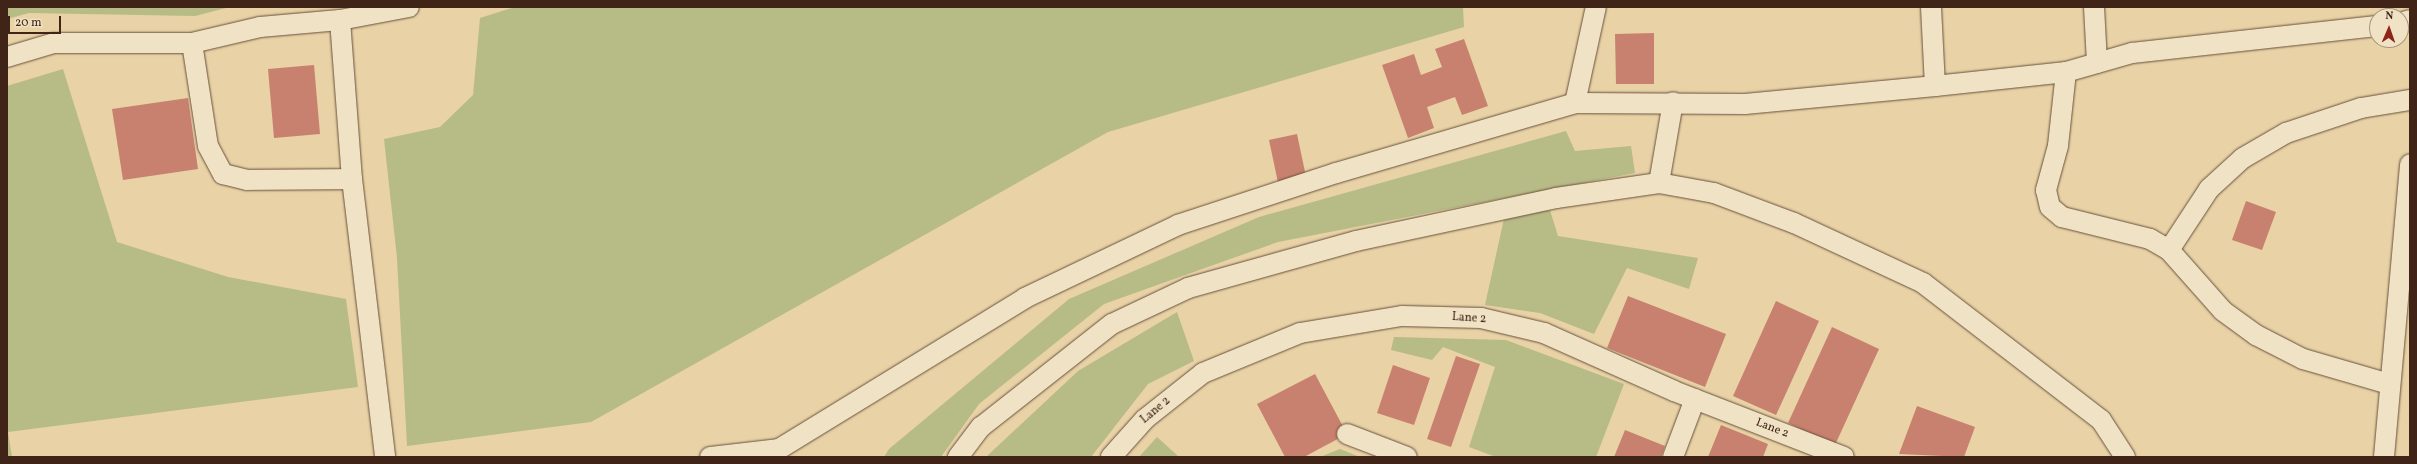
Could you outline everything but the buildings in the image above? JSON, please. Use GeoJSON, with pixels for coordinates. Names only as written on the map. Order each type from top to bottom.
{"type":"FeatureCollection","features":[{"type":"Feature","properties":{"kind":"street"},"geometry":{"type":"LineString","coordinates":[[7,57],[54,43],[192,43],[260,27],[340,20],[409,7]]}},
{"type":"Feature","properties":{"kind":"street"},"geometry":{"type":"LineString","coordinates":[[1575,103],[1596,7]]}},
{"type":"Feature","properties":{"kind":"street"},"geometry":{"type":"LineString","coordinates":[[1930,7],[1935,86]]}},
{"type":"Feature","properties":{"kind":"street"},"geometry":{"type":"LineString","coordinates":[[2094,7],[2098,63]]}},
{"type":"Feature","properties":{"kind":"street"},"geometry":{"type":"LineString","coordinates":[[340,20],[352,179],[385,457]]}},
{"type":"Feature","properties":{"kind":"street"},"geometry":{"type":"LineString","coordinates":[[710,457],[779,453],[1025,298],[1178,225],[1344,170],[1575,103],[1673,102],[1745,104],[1935,86],[2066,72],[2132,53],[2369,27]]}},
{"type":"Feature","properties":{"kind":"street"},"geometry":{"type":"LineString","coordinates":[[192,43],[208,146],[223,174],[247,180],[352,179]]}},
{"type":"Feature","properties":{"kind":"street"},"geometry":{"type":"LineString","coordinates":[[2066,72],[2058,146],[2046,190],[2050,208],[2062,217],[2150,239],[2169,250],[2223,311],[2256,335],[2303,359],[2389,384]]}},
{"type":"Feature","properties":{"kind":"street"},"geometry":{"type":"LineString","coordinates":[[2169,250],[2209,189],[2243,158],[2286,133],[2361,108],[2410,100]]}},
{"type":"Feature","properties":{"kind":"street"},"geometry":{"type":"LineString","coordinates":[[1659,183],[1673,102]]}},
{"type":"Feature","properties":{"kind":"street"},"geometry":{"type":"LineString","coordinates":[[2384,457],[2389,384],[2410,164]]}},
{"type":"Feature","properties":{"kind":"street"},"geometry":{"type":"LineString","coordinates":[[958,457],[982,428],[1112,324],[1188,288],[1356,240],[1556,198],[1659,183],[1714,193],[1787,220],[1923,283],[2101,420],[2125,457]]}},
{"type":"Feature","properties":{"kind":"street","name":"Lane 2"},"geometry":{"type":"LineString","coordinates":[[1111,457],[1145,419],[1203,373],[1300,333],[1402,316],[1481,318],[1544,333],[1695,399],[1844,457]]}},
{"type":"Feature","properties":{"kind":"street"},"geometry":{"type":"LineString","coordinates":[[1673,457],[1695,399]]}},
{"type":"Feature","properties":{"kind":"street"},"geometry":{"type":"LineString","coordinates":[[1347,434],[1407,457]]}},
{"type":"Feature","properties":{"kind":"green space"},"geometry":{"type":"Polygon","coordinates":[[[7,7],[230,7],[195,16],[29,13],[7,19],[7,7]]]}},
{"type":"Feature","properties":{"kind":"green space"},"geometry":{"type":"Polygon","coordinates":[[[515,7],[1463,7],[1464,27],[1108,132],[591,422],[407,446],[397,258],[384,139],[440,127],[473,95],[480,18],[515,7]]]}},
{"type":"Feature","properties":{"kind":"green space"},"geometry":{"type":"Polygon","coordinates":[[[63,69],[117,242],[228,277],[346,299],[358,387],[8,432],[12,457],[7,457],[7,86],[63,69]]]}},
{"type":"Feature","properties":{"kind":"green space"},"geometry":{"type":"Polygon","coordinates":[[[1566,131],[1575,151],[1631,146],[1635,173],[1278,242],[1104,304],[979,404],[941,457],[884,457],[889,449],[1069,299],[1259,217],[1566,131]]]}},
{"type":"Feature","properties":{"kind":"green space"},"geometry":{"type":"Polygon","coordinates":[[[1550,210],[1558,236],[1698,258],[1689,289],[1627,268],[1594,334],[1540,313],[1485,305],[1505,214],[1550,210]]]}},
{"type":"Feature","properties":{"kind":"green space"},"geometry":{"type":"Polygon","coordinates":[[[1177,312],[1194,361],[1148,384],[1091,457],[986,457],[1078,371],[1177,312]]]}},
{"type":"Feature","properties":{"kind":"green space"},"geometry":{"type":"Polygon","coordinates":[[[1394,337],[1506,340],[1624,384],[1596,457],[1496,457],[1469,447],[1495,367],[1443,347],[1432,360],[1391,350],[1394,337]]]}},
{"type":"Feature","properties":{"kind":"green space"},"geometry":{"type":"Polygon","coordinates":[[[1157,437],[1179,457],[1139,457],[1157,437]]]}},
{"type":"Feature","properties":{"kind":"green space"},"geometry":{"type":"Polygon","coordinates":[[[1340,449],[1360,457],[1320,457],[1340,449]]]}}]}
